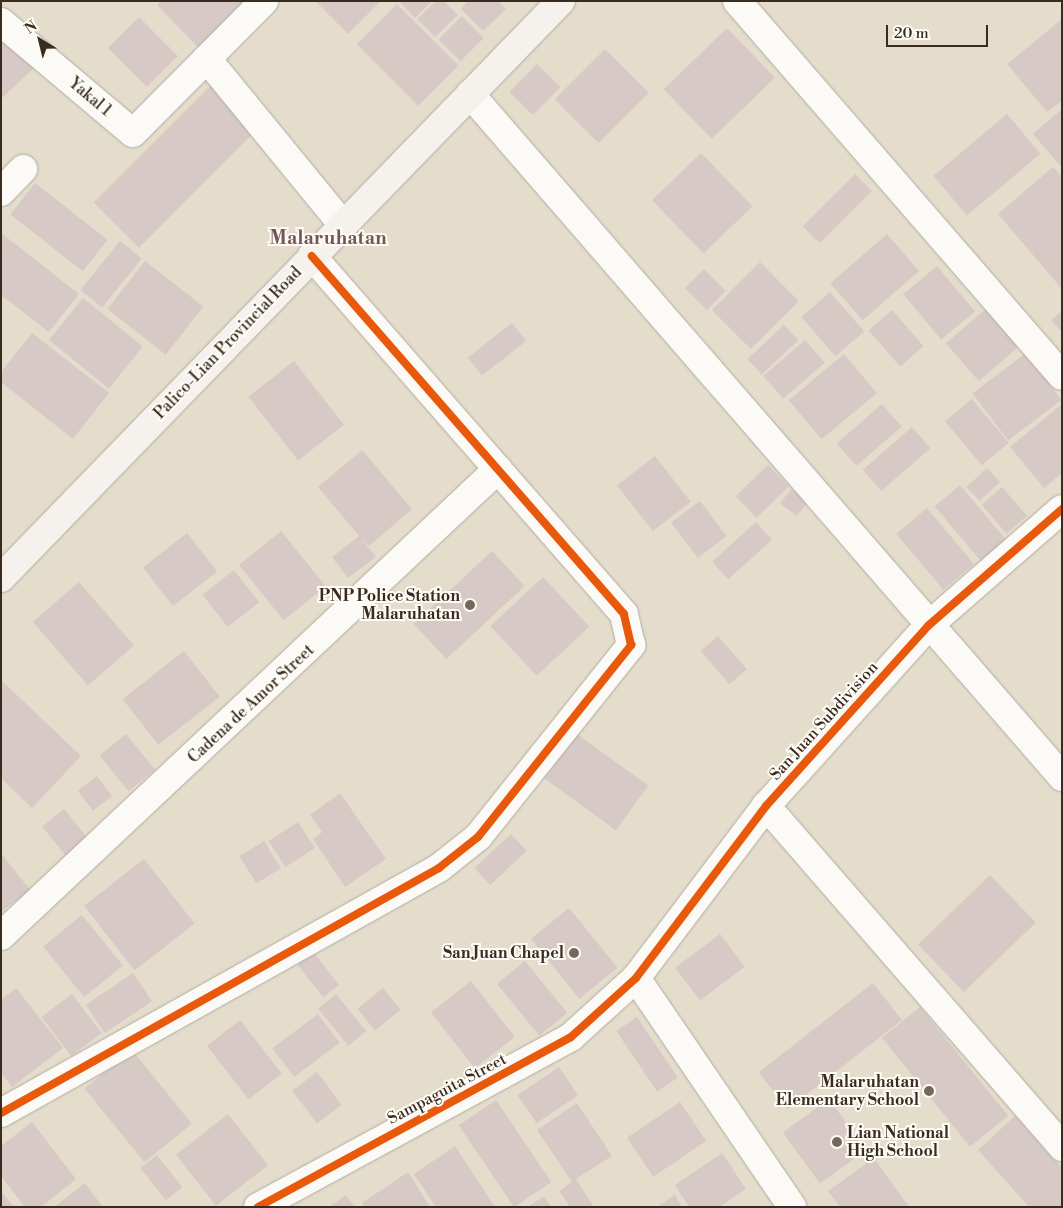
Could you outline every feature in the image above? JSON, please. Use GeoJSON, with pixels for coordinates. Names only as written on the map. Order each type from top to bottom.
{"type":"FeatureCollection","features":[{"type":"Feature","properties":{"kind":"street"},"geometry":{"type":"LineString","coordinates":[[264,1],[207,59],[343,225]]}},
{"type":"Feature","properties":{"kind":"street","name":"Palico-Lian Provincial Road"},"geometry":{"type":"LineString","coordinates":[[1,578],[561,1]]}},
{"type":"Feature","properties":{"kind":"street"},"geometry":{"type":"LineString","coordinates":[[737,1],[1062,376]]}},
{"type":"Feature","properties":{"kind":"street","name":"Yakal 1"},"geometry":{"type":"LineString","coordinates":[[1,22],[133,133],[207,59]]}},
{"type":"Feature","properties":{"kind":"street"},"geometry":{"type":"LineString","coordinates":[[470,94],[1062,778]]}},
{"type":"Feature","properties":{"kind":"street"},"geometry":{"type":"LineString","coordinates":[[1,192],[22,169]]}},
{"type":"Feature","properties":{"kind":"street"},"geometry":{"type":"LineString","coordinates":[[1,1113],[439,868],[478,837],[631,645],[624,614],[312,256]]}},
{"type":"Feature","properties":{"kind":"street","name":"Cadena de Amor Street"},"geometry":{"type":"LineString","coordinates":[[1,936],[498,469]]}},
{"type":"Feature","properties":{"kind":"street","name":"San Juan Subdivision"},"geometry":{"type":"LineString","coordinates":[[636,978],[766,806],[929,625],[1062,509]]}},
{"type":"Feature","properties":{"kind":"street"},"geometry":{"type":"LineString","coordinates":[[766,806],[1062,1147]]}},
{"type":"Feature","properties":{"kind":"street"},"geometry":{"type":"LineString","coordinates":[[636,978],[781,1204]]}},
{"type":"Feature","properties":{"kind":"street","name":"Sampaguita Street"},"geometry":{"type":"LineString","coordinates":[[258,1207],[571,1037],[636,978]]}},
{"type":"Feature","properties":{"kind":"building"},"geometry":{"type":"Polygon","coordinates":[[[161,1],[252,1],[202,51],[157,5],[161,1]]]}},
{"type":"Feature","properties":{"kind":"building"},"geometry":{"type":"Polygon","coordinates":[[[315,1],[381,1],[348,34],[315,1]]]}},
{"type":"Feature","properties":{"kind":"building"},"geometry":{"type":"Polygon","coordinates":[[[399,1],[432,1],[415,18],[399,1]]]}},
{"type":"Feature","properties":{"kind":"building"},"geometry":{"type":"Polygon","coordinates":[[[436,1],[444,1],[458,15],[435,37],[417,19],[436,1]]]}},
{"type":"Feature","properties":{"kind":"building"},"geometry":{"type":"Polygon","coordinates":[[[468,1],[498,1],[506,9],[483,31],[461,9],[468,1]]]}},
{"type":"Feature","properties":{"kind":"building"},"geometry":{"type":"Polygon","coordinates":[[[397,4],[459,66],[418,106],[357,44],[397,4]]]}},
{"type":"Feature","properties":{"kind":"building"},"geometry":{"type":"Polygon","coordinates":[[[462,16],[484,38],[461,61],[439,39],[462,16]]]}},
{"type":"Feature","properties":{"kind":"building"},"geometry":{"type":"Polygon","coordinates":[[[139,17],[178,56],[147,87],[108,48],[139,17]]]}},
{"type":"Feature","properties":{"kind":"building"},"geometry":{"type":"Polygon","coordinates":[[[1062,19],[1062,101],[1047,112],[1007,64],[1062,19]]]}},
{"type":"Feature","properties":{"kind":"building"},"geometry":{"type":"Polygon","coordinates":[[[727,28],[775,78],[712,139],[664,89],[727,28]]]}},
{"type":"Feature","properties":{"kind":"building"},"geometry":{"type":"Polygon","coordinates":[[[1,29],[37,65],[1,99],[1,29]]]}},
{"type":"Feature","properties":{"kind":"building"},"geometry":{"type":"Polygon","coordinates":[[[605,49],[649,93],[599,143],[555,99],[605,49]]]}},
{"type":"Feature","properties":{"kind":"building"},"geometry":{"type":"Polygon","coordinates":[[[537,64],[560,87],[533,115],[509,92],[537,64]]]}},
{"type":"Feature","properties":{"kind":"building"},"geometry":{"type":"Polygon","coordinates":[[[211,85],[256,130],[139,248],[94,202],[211,85]]]}},
{"type":"Feature","properties":{"kind":"building"},"geometry":{"type":"Polygon","coordinates":[[[1062,109],[1062,168],[1033,134],[1062,109]]]}},
{"type":"Feature","properties":{"kind":"building"},"geometry":{"type":"Polygon","coordinates":[[[1007,114],[1040,154],[967,216],[933,176],[1007,114]]]}},
{"type":"Feature","properties":{"kind":"building"},"geometry":{"type":"Polygon","coordinates":[[[701,153],[752,206],[703,253],[652,200],[701,153]]]}},
{"type":"Feature","properties":{"kind":"building"},"geometry":{"type":"Polygon","coordinates":[[[1053,167],[1062,177],[1062,289],[998,214],[1053,167]]]}},
{"type":"Feature","properties":{"kind":"building"},"geometry":{"type":"Polygon","coordinates":[[[855,174],[872,191],[820,243],[803,226],[855,174]]]}},
{"type":"Feature","properties":{"kind":"building"},"geometry":{"type":"Polygon","coordinates":[[[35,183],[107,240],[83,271],[10,215],[35,183]]]}},
{"type":"Feature","properties":{"kind":"building"},"geometry":{"type":"Polygon","coordinates":[[[1,233],[79,294],[49,332],[1,295],[1,233]]]}},
{"type":"Feature","properties":{"kind":"building"},"geometry":{"type":"Polygon","coordinates":[[[887,234],[919,271],[863,320],[830,283],[887,234]]]}},
{"type":"Feature","properties":{"kind":"building"},"geometry":{"type":"Polygon","coordinates":[[[120,241],[142,259],[102,308],[80,290],[120,241]]]}},
{"type":"Feature","properties":{"kind":"building"},"geometry":{"type":"Polygon","coordinates":[[[145,261],[203,307],[166,355],[107,309],[145,261]]]}},
{"type":"Feature","properties":{"kind":"building"},"geometry":{"type":"Polygon","coordinates":[[[760,262],[799,301],[751,349],[712,310],[760,262]]]}},
{"type":"Feature","properties":{"kind":"building"},"geometry":{"type":"Polygon","coordinates":[[[937,266],[975,311],[941,339],[903,294],[937,266]]]}},
{"type":"Feature","properties":{"kind":"building"},"geometry":{"type":"Polygon","coordinates":[[[704,269],[726,291],[707,310],[685,288],[704,269]]]}},
{"type":"Feature","properties":{"kind":"building"},"geometry":{"type":"Polygon","coordinates":[[[830,292],[864,331],[835,356],[801,317],[830,292]]]}},
{"type":"Feature","properties":{"kind":"building"},"geometry":{"type":"Polygon","coordinates":[[[83,298],[143,346],[109,388],[49,340],[83,298]]]}},
{"type":"Feature","properties":{"kind":"building"},"geometry":{"type":"Polygon","coordinates":[[[989,306],[1022,344],[979,381],[946,343],[989,306]]]}},
{"type":"Feature","properties":{"kind":"building"},"geometry":{"type":"Polygon","coordinates":[[[892,310],[923,346],[900,367],[869,330],[892,310]]]}},
{"type":"Feature","properties":{"kind":"building"},"geometry":{"type":"Polygon","coordinates":[[[1062,311],[1062,332],[1051,320],[1062,311]]]}},
{"type":"Feature","properties":{"kind":"building"},"geometry":{"type":"Polygon","coordinates":[[[512,323],[526,341],[482,376],[468,357],[512,323]]]}},
{"type":"Feature","properties":{"kind":"building"},"geometry":{"type":"Polygon","coordinates":[[[784,325],[798,340],[762,374],[747,359],[784,325]]]}},
{"type":"Feature","properties":{"kind":"building"},"geometry":{"type":"Polygon","coordinates":[[[32,333],[109,393],[73,439],[1,382],[1,372],[32,333]]]}},
{"type":"Feature","properties":{"kind":"building"},"geometry":{"type":"Polygon","coordinates":[[[805,340],[825,363],[783,399],[763,376],[805,340]]]}},
{"type":"Feature","properties":{"kind":"building"},"geometry":{"type":"Polygon","coordinates":[[[1026,353],[1062,400],[1008,440],[972,393],[1026,353]]]}},
{"type":"Feature","properties":{"kind":"building"},"geometry":{"type":"Polygon","coordinates":[[[844,354],[877,393],[822,439],[789,400],[844,354]]]}},
{"type":"Feature","properties":{"kind":"building"},"geometry":{"type":"Polygon","coordinates":[[[294,361],[344,425],[298,461],[248,397],[294,361]]]}},
{"type":"Feature","properties":{"kind":"building"},"geometry":{"type":"Polygon","coordinates":[[[972,399],[1009,443],[982,465],[945,421],[972,399]]]}},
{"type":"Feature","properties":{"kind":"building"},"geometry":{"type":"Polygon","coordinates":[[[882,404],[902,427],[856,466],[837,443],[882,404]]]}},
{"type":"Feature","properties":{"kind":"building"},"geometry":{"type":"Polygon","coordinates":[[[1062,404],[1062,473],[1044,488],[1010,447],[1062,404]]]}},
{"type":"Feature","properties":{"kind":"building"},"geometry":{"type":"Polygon","coordinates":[[[912,427],[930,448],[881,491],[863,470],[912,427]]]}},
{"type":"Feature","properties":{"kind":"building"},"geometry":{"type":"Polygon","coordinates":[[[362,450],[412,509],[369,546],[361,538],[376,557],[348,578],[332,557],[359,536],[318,487],[362,450]]]}},
{"type":"Feature","properties":{"kind":"building"},"geometry":{"type":"Polygon","coordinates":[[[655,456],[691,502],[653,531],[617,486],[655,456]]]}},
{"type":"Feature","properties":{"kind":"building"},"geometry":{"type":"Polygon","coordinates":[[[768,465],[789,487],[756,518],[736,496],[768,465]]]}},
{"type":"Feature","properties":{"kind":"building"},"geometry":{"type":"Polygon","coordinates":[[[987,468],[1000,482],[979,501],[967,487],[987,468]]]}},
{"type":"Feature","properties":{"kind":"building"},"geometry":{"type":"Polygon","coordinates":[[[960,485],[1006,540],[981,561],[935,506],[960,485]]]}},
{"type":"Feature","properties":{"kind":"building"},"geometry":{"type":"Polygon","coordinates":[[[1002,487],[1027,516],[1007,533],[982,505],[1002,487]]]}},
{"type":"Feature","properties":{"kind":"building"},"geometry":{"type":"Polygon","coordinates":[[[791,489],[808,502],[797,516],[780,503],[791,489]]]}},
{"type":"Feature","properties":{"kind":"building"},"geometry":{"type":"Polygon","coordinates":[[[700,501],[726,536],[698,558],[671,523],[700,501]]]}},
{"type":"Feature","properties":{"kind":"building"},"geometry":{"type":"Polygon","coordinates":[[[927,508],[974,564],[943,590],[896,534],[927,508]]]}},
{"type":"Feature","properties":{"kind":"building"},"geometry":{"type":"Polygon","coordinates":[[[756,522],[772,540],[728,579],[712,561],[756,522]]]}},
{"type":"Feature","properties":{"kind":"building"},"geometry":{"type":"Polygon","coordinates":[[[281,531],[326,586],[284,620],[239,565],[281,531]]]}},
{"type":"Feature","properties":{"kind":"building"},"geometry":{"type":"Polygon","coordinates":[[[187,533],[217,572],[173,606],[143,567],[187,533]]]}},
{"type":"Feature","properties":{"kind":"building","name":"PNP Police Station Malaruhatan"},"geometry":{"type":"Polygon","coordinates":[[[492,551],[525,586],[446,659],[414,624],[492,551]]]}},
{"type":"Feature","properties":{"kind":"building"},"geometry":{"type":"Polygon","coordinates":[[[234,570],[259,602],[228,627],[202,595],[234,570]]]}},
{"type":"Feature","properties":{"kind":"building"},"geometry":{"type":"Polygon","coordinates":[[[543,577],[589,627],[537,676],[490,626],[543,577]]]}},
{"type":"Feature","properties":{"kind":"building"},"geometry":{"type":"Polygon","coordinates":[[[79,582],[134,645],[88,685],[33,622],[79,582]]]}},
{"type":"Feature","properties":{"kind":"building"},"geometry":{"type":"Polygon","coordinates":[[[718,636],[747,669],[730,684],[701,651],[718,636]]]}},
{"type":"Feature","properties":{"kind":"building"},"geometry":{"type":"Polygon","coordinates":[[[184,651],[220,697],[158,745],[123,699],[184,651]]]}},
{"type":"Feature","properties":{"kind":"building"},"geometry":{"type":"Polygon","coordinates":[[[1,680],[81,756],[32,808],[1,778],[1,680]]]}},
{"type":"Feature","properties":{"kind":"building"},"geometry":{"type":"Polygon","coordinates":[[[126,734],[155,770],[129,791],[100,755],[126,734]]]}},
{"type":"Feature","properties":{"kind":"building"},"geometry":{"type":"Polygon","coordinates":[[[577,734],[648,786],[616,830],[545,778],[577,734]]]}},
{"type":"Feature","properties":{"kind":"building"},"geometry":{"type":"Polygon","coordinates":[[[97,776],[112,796],[93,810],[78,790],[97,776]]]}},
{"type":"Feature","properties":{"kind":"building"},"geometry":{"type":"Polygon","coordinates":[[[340,793],[386,859],[345,887],[313,839],[322,832],[310,815],[340,793]]]}},
{"type":"Feature","properties":{"kind":"building"},"geometry":{"type":"Polygon","coordinates":[[[64,809],[88,839],[66,856],[42,827],[64,809]]]}},
{"type":"Feature","properties":{"kind":"building"},"geometry":{"type":"Polygon","coordinates":[[[298,822],[315,848],[286,867],[269,841],[298,822]]]}},
{"type":"Feature","properties":{"kind":"building"},"geometry":{"type":"Polygon","coordinates":[[[511,834],[527,851],[490,885],[474,868],[511,834]]]}},
{"type":"Feature","properties":{"kind":"building"},"geometry":{"type":"Polygon","coordinates":[[[264,841],[281,868],[256,884],[239,856],[264,841]]]}},
{"type":"Feature","properties":{"kind":"building"},"geometry":{"type":"Polygon","coordinates":[[[1,853],[30,890],[1,912],[1,853]]]}},
{"type":"Feature","properties":{"kind":"building"},"geometry":{"type":"Polygon","coordinates":[[[144,859],[194,924],[135,970],[84,906],[144,859]]]}},
{"type":"Feature","properties":{"kind":"building"},"geometry":{"type":"Polygon","coordinates":[[[990,875],[1036,922],[964,992],[918,944],[990,875]]]}},
{"type":"Feature","properties":{"kind":"building","name":"San Juan Chapel"},"geometry":{"type":"Polygon","coordinates":[[[569,908],[617,968],[579,999],[531,939],[569,908]]]}},
{"type":"Feature","properties":{"kind":"building"},"geometry":{"type":"Polygon","coordinates":[[[82,915],[123,966],[84,997],[43,946],[82,915]]]}},
{"type":"Feature","properties":{"kind":"building"},"geometry":{"type":"Polygon","coordinates":[[[720,934],[745,967],[700,1000],[675,968],[720,934]]]}},
{"type":"Feature","properties":{"kind":"building"},"geometry":{"type":"Polygon","coordinates":[[[310,948],[339,985],[323,997],[294,960],[310,948]]]}},
{"type":"Feature","properties":{"kind":"building"},"geometry":{"type":"Polygon","coordinates":[[[525,961],[567,1013],[539,1036],[497,984],[525,961]]]}},
{"type":"Feature","properties":{"kind":"building"},"geometry":{"type":"Polygon","coordinates":[[[133,973],[152,1001],[105,1033],[86,1005],[133,973]]]}},
{"type":"Feature","properties":{"kind":"building"},"geometry":{"type":"Polygon","coordinates":[[[471,981],[515,1037],[475,1068],[431,1012],[471,981]]]}},
{"type":"Feature","properties":{"kind":"building"},"geometry":{"type":"Polygon","coordinates":[[[873,983],[902,1020],[788,1109],[759,1072],[873,983]]]}},
{"type":"Feature","properties":{"kind":"building"},"geometry":{"type":"Polygon","coordinates":[[[16,988],[63,1048],[12,1087],[1,1073],[1,1000],[16,988]]]}},
{"type":"Feature","properties":{"kind":"building"},"geometry":{"type":"Polygon","coordinates":[[[383,988],[401,1010],[375,1031],[357,1009],[383,988]]]}},
{"type":"Feature","properties":{"kind":"building"},"geometry":{"type":"Polygon","coordinates":[[[72,994],[101,1033],[71,1056],[42,1017],[72,994]]]}},
{"type":"Feature","properties":{"kind":"building"},"geometry":{"type":"Polygon","coordinates":[[[336,994],[366,1031],[348,1046],[318,1008],[336,994]]]}},
{"type":"Feature","properties":{"kind":"building"},"geometry":{"type":"Polygon","coordinates":[[[920,1007],[1008,1116],[970,1147],[882,1038],[920,1007]]]}},
{"type":"Feature","properties":{"kind":"building"},"geometry":{"type":"Polygon","coordinates":[[[318,1014],[340,1043],[294,1077],[272,1048],[318,1014]]]}},
{"type":"Feature","properties":{"kind":"building"},"geometry":{"type":"Polygon","coordinates":[[[637,1017],[678,1078],[657,1091],[616,1031],[637,1017]]]}},
{"type":"Feature","properties":{"kind":"building"},"geometry":{"type":"Polygon","coordinates":[[[240,1020],[282,1074],[249,1099],[207,1046],[240,1020]]]}},
{"type":"Feature","properties":{"kind":"building"},"geometry":{"type":"Polygon","coordinates":[[[132,1050],[192,1124],[144,1162],[85,1088],[132,1050]]]}},
{"type":"Feature","properties":{"kind":"building"},"geometry":{"type":"Polygon","coordinates":[[[559,1067],[578,1095],[537,1123],[518,1095],[559,1067]]]}},
{"type":"Feature","properties":{"kind":"building"},"geometry":{"type":"Polygon","coordinates":[[[317,1072],[342,1105],[317,1123],[292,1091],[317,1072]]]}},
{"type":"Feature","properties":{"kind":"building"},"geometry":{"type":"Polygon","coordinates":[[[829,1099],[866,1150],[820,1183],[783,1133],[829,1099]]]}},
{"type":"Feature","properties":{"kind":"building"},"geometry":{"type":"Polygon","coordinates":[[[496,1100],[551,1182],[514,1207],[459,1125],[496,1100]]]}},
{"type":"Feature","properties":{"kind":"building"},"geometry":{"type":"Polygon","coordinates":[[[680,1102],[706,1141],[653,1177],[627,1138],[680,1102]]]}},
{"type":"Feature","properties":{"kind":"building"},"geometry":{"type":"Polygon","coordinates":[[[577,1103],[612,1156],[576,1179],[594,1207],[570,1207],[559,1191],[572,1182],[537,1130],[577,1103]]]}},
{"type":"Feature","properties":{"kind":"building"},"geometry":{"type":"Polygon","coordinates":[[[228,1114],[268,1165],[216,1206],[176,1155],[228,1114]]]}},
{"type":"Feature","properties":{"kind":"building"},"geometry":{"type":"Polygon","coordinates":[[[1015,1116],[1062,1168],[1062,1207],[1029,1207],[978,1150],[1015,1116]]]}},
{"type":"Feature","properties":{"kind":"building"},"geometry":{"type":"Polygon","coordinates":[[[32,1122],[76,1179],[41,1207],[25,1207],[1,1176],[1,1146],[32,1122]]]}},
{"type":"Feature","properties":{"kind":"building"},"geometry":{"type":"Polygon","coordinates":[[[455,1146],[495,1207],[436,1207],[414,1174],[455,1146]]]}},
{"type":"Feature","properties":{"kind":"building"},"geometry":{"type":"Polygon","coordinates":[[[722,1153],[746,1189],[719,1207],[689,1207],[675,1185],[722,1153]]]}},
{"type":"Feature","properties":{"kind":"building"},"geometry":{"type":"Polygon","coordinates":[[[157,1155],[182,1187],[166,1200],[140,1168],[157,1155]]]}},
{"type":"Feature","properties":{"kind":"building"},"geometry":{"type":"Polygon","coordinates":[[[874,1158],[909,1207],[840,1207],[828,1191],[874,1158]]]}},
{"type":"Feature","properties":{"kind":"building"},"geometry":{"type":"Polygon","coordinates":[[[408,1172],[430,1207],[364,1207],[362,1203],[408,1172]]]}},
{"type":"Feature","properties":{"kind":"building"},"geometry":{"type":"Polygon","coordinates":[[[85,1183],[103,1207],[54,1207],[85,1183]]]}},
{"type":"Feature","properties":{"kind":"building"},"geometry":{"type":"Polygon","coordinates":[[[1,1191],[14,1207],[1,1207],[1,1191]]]}},
{"type":"Feature","properties":{"kind":"building"},"geometry":{"type":"Polygon","coordinates":[[[346,1195],[355,1207],[329,1207],[346,1195]]]}},
{"type":"Feature","properties":{"kind":"building"},"geometry":{"type":"Polygon","coordinates":[[[675,1195],[682,1207],[657,1207],[675,1195]]]}},
{"type":"Feature","properties":{"kind":"building"},"geometry":{"type":"Polygon","coordinates":[[[544,1196],[551,1207],[528,1207],[544,1196]]]}},
{"type":"Feature","properties":{"kind":"cycle path"},"geometry":{"type":"LineString","coordinates":[[1,1113],[439,868],[478,837],[631,645],[624,614],[312,256]]}},
{"type":"Feature","properties":{"kind":"cycle path"},"geometry":{"type":"LineString","coordinates":[[258,1207],[571,1037],[636,978],[766,806],[929,625],[1062,509]]}},
{"type":"Feature","properties":{"kind":"place","name":"PNP Police Station Malaruhatan"},"geometry":{"type":"Point","coordinates":[470,605]}},
{"type":"Feature","properties":{"kind":"place","name":"San Juan Chapel"},"geometry":{"type":"Point","coordinates":[574,953]}},
{"type":"Feature","properties":{"kind":"place","name":"Malaruhatan Elementary School"},"geometry":{"type":"Point","coordinates":[929,1091]}},
{"type":"Feature","properties":{"kind":"place","name":"Lian National High School"},"geometry":{"type":"Point","coordinates":[837,1142]}},
{"type":"Feature","properties":{"kind":"district","name":"Malaruhatan"},"geometry":{"type":"Point","coordinates":[328,239]}}]}
